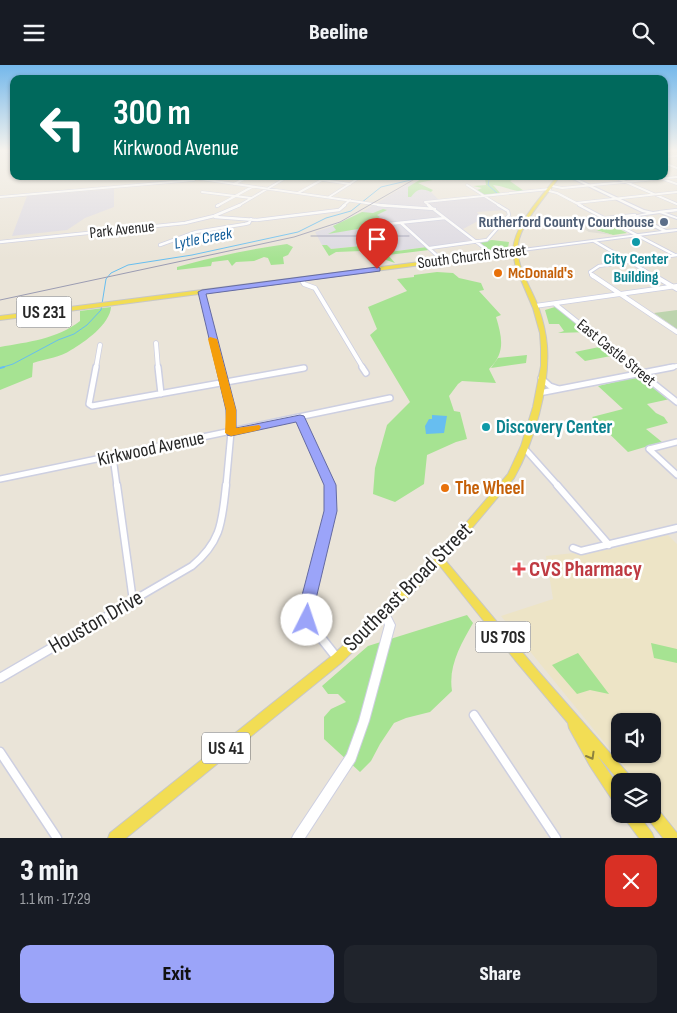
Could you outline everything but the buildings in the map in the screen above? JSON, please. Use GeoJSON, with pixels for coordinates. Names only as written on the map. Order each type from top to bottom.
{"type":"FeatureCollection","features":[{"type":"Feature","properties":{"kind":"main road"},"geometry":{"type":"LineString","coordinates":[[515,251],[518,234],[550,189]]}},
{"type":"Feature","properties":{"kind":"main road","name":"South Church Street"},"geometry":{"type":"LineString","coordinates":[[0,318],[515,251]]}},
{"type":"Feature","properties":{"kind":"main road","name":"Southeast Broad Street"},"geometry":{"type":"LineString","coordinates":[[115,838],[337,659],[440,560],[511,476],[520,462],[525,449],[539,393],[543,362],[543,333],[535,306],[518,265],[515,251]]}},
{"type":"Feature","properties":{"kind":"main road","name":"US 70S"},"geometry":{"type":"LineString","coordinates":[[440,560],[568,714],[621,773]]}},
{"type":"Feature","properties":{"kind":"main road","name":"US 70S"},"geometry":{"type":"LineString","coordinates":[[568,714],[594,763],[611,787]]}},
{"type":"Feature","properties":{"kind":"main road"},"geometry":{"type":"LineString","coordinates":[[636,823],[647,838]]}},
{"type":"Feature","properties":{"kind":"main road"},"geometry":{"type":"LineString","coordinates":[[660,823],[672,838]]}},
{"type":"Feature","properties":{"kind":"street"},"geometry":{"type":"LineString","coordinates":[[0,197],[111,187]]}},
{"type":"Feature","properties":{"kind":"street"},"geometry":{"type":"LineString","coordinates":[[217,206],[253,187]]}},
{"type":"Feature","properties":{"kind":"street"},"geometry":{"type":"LineString","coordinates":[[254,187],[394,207],[435,209]]}},
{"type":"Feature","properties":{"kind":"street","name":"Park Avenue"},"geometry":{"type":"LineString","coordinates":[[0,242],[178,224],[214,217],[270,187]]}},
{"type":"Feature","properties":{"kind":"street"},"geometry":{"type":"LineString","coordinates":[[298,193],[309,187]]}},
{"type":"Feature","properties":{"kind":"street"},"geometry":{"type":"LineString","coordinates":[[328,197],[345,187]]}},
{"type":"Feature","properties":{"kind":"street"},"geometry":{"type":"LineString","coordinates":[[430,248],[476,242],[491,237],[509,215],[508,211],[470,187]]}},
{"type":"Feature","properties":{"kind":"street"},"geometry":{"type":"LineString","coordinates":[[492,254],[425,202],[568,187]]}},
{"type":"Feature","properties":{"kind":"street"},"geometry":{"type":"LineString","coordinates":[[592,187],[646,213]]}},
{"type":"Feature","properties":{"kind":"street"},"geometry":{"type":"LineString","coordinates":[[636,187],[677,204]]}},
{"type":"Feature","properties":{"kind":"street"},"geometry":{"type":"LineString","coordinates":[[550,189],[677,255]]}},
{"type":"Feature","properties":{"kind":"street"},"geometry":{"type":"LineString","coordinates":[[202,192],[251,198]]}},
{"type":"Feature","properties":{"kind":"street"},"geometry":{"type":"LineString","coordinates":[[576,203],[677,192]]}},
{"type":"Feature","properties":{"kind":"street"},"geometry":{"type":"LineString","coordinates":[[214,217],[251,219],[333,211],[350,201]]}},
{"type":"Feature","properties":{"kind":"street"},"geometry":{"type":"LineString","coordinates":[[605,219],[677,210]]}},
{"type":"Feature","properties":{"kind":"street"},"geometry":{"type":"LineString","coordinates":[[660,212],[677,218]]}},
{"type":"Feature","properties":{"kind":"street"},"geometry":{"type":"LineString","coordinates":[[635,215],[634,217],[660,230],[671,231]]}},
{"type":"Feature","properties":{"kind":"street"},"geometry":{"type":"LineString","coordinates":[[379,225],[445,218]]}},
{"type":"Feature","properties":{"kind":"street"},"geometry":{"type":"LineString","coordinates":[[160,245],[170,240],[216,228],[242,226],[249,223],[251,219]]}},
{"type":"Feature","properties":{"kind":"street"},"geometry":{"type":"LineString","coordinates":[[401,223],[444,261]]}},
{"type":"Feature","properties":{"kind":"street","name":"South Church Street"},"geometry":{"type":"LineString","coordinates":[[515,251],[677,230]]}},
{"type":"Feature","properties":{"kind":"street"},"geometry":{"type":"LineString","coordinates":[[594,241],[677,289]]}},
{"type":"Feature","properties":{"kind":"street"},"geometry":{"type":"LineString","coordinates":[[677,255],[599,266],[590,272],[594,278],[677,333]]}},
{"type":"Feature","properties":{"kind":"street"},"geometry":{"type":"LineString","coordinates":[[301,279],[304,284],[315,288],[366,373]]}},
{"type":"Feature","properties":{"kind":"street"},"geometry":{"type":"LineString","coordinates":[[535,306],[677,286]]}},
{"type":"Feature","properties":{"kind":"street","name":"Houston Drive"},"geometry":{"type":"LineString","coordinates":[[0,679],[192,566],[204,556],[217,538],[222,524],[231,433],[231,410],[202,292]]}},
{"type":"Feature","properties":{"kind":"street","name":"East Castle Street"},"geometry":{"type":"LineString","coordinates":[[554,304],[677,402]]}},
{"type":"Feature","properties":{"kind":"street"},"geometry":{"type":"LineString","coordinates":[[156,343],[161,393]]}},
{"type":"Feature","properties":{"kind":"street"},"geometry":{"type":"LineString","coordinates":[[100,345],[89,405],[92,407],[223,381],[304,368]]}},
{"type":"Feature","properties":{"kind":"street"},"geometry":{"type":"LineString","coordinates":[[539,393],[677,366]]}},
{"type":"Feature","properties":{"kind":"street"},"geometry":{"type":"LineString","coordinates":[[541,377],[553,387],[565,389]]}},
{"type":"Feature","properties":{"kind":"street","name":"Kirkwood Avenue"},"geometry":{"type":"LineString","coordinates":[[0,479],[231,433],[390,398]]}},
{"type":"Feature","properties":{"kind":"street"},"geometry":{"type":"LineString","coordinates":[[300,418],[326,475],[331,495],[331,511],[307,603],[307,620],[337,659]]}},
{"type":"Feature","properties":{"kind":"street"},"geometry":{"type":"LineString","coordinates":[[677,442],[648,449],[677,475]]}},
{"type":"Feature","properties":{"kind":"street"},"geometry":{"type":"LineString","coordinates":[[525,449],[609,545]]}},
{"type":"Feature","properties":{"kind":"street"},"geometry":{"type":"LineString","coordinates":[[113,457],[133,601]]}},
{"type":"Feature","properties":{"kind":"street"},"geometry":{"type":"LineString","coordinates":[[573,549],[581,551],[677,528]]}},
{"type":"Feature","properties":{"kind":"street"},"geometry":{"type":"LineString","coordinates":[[298,838],[351,757],[364,721],[390,625],[385,614]]}},
{"type":"Feature","properties":{"kind":"street"},"geometry":{"type":"LineString","coordinates":[[474,715],[556,838]]}},
{"type":"Feature","properties":{"kind":"street"},"geometry":{"type":"LineString","coordinates":[[0,752],[57,838]]}},
{"type":"Feature","properties":{"kind":"shaded area"},"geometry":{"type":"Polygon","coordinates":[[[403,187],[426,187],[440,201],[484,197],[505,210],[477,212],[479,215],[478,221],[463,229],[477,240],[389,252],[380,244],[331,249],[327,245],[322,245],[315,232],[333,226],[362,212],[403,187]]]}},
{"type":"Feature","properties":{"kind":"shaded area"},"geometry":{"type":"Polygon","coordinates":[[[114,189],[114,207],[85,218],[67,230],[12,236],[27,196],[114,189]]]}},
{"type":"Feature","properties":{"kind":"shaded area"},"geometry":{"type":"Polygon","coordinates":[[[592,216],[603,220],[592,225],[592,229],[613,235],[589,232],[574,223],[579,223],[576,221],[579,221],[581,218],[592,218],[592,216]]]}},
{"type":"Feature","properties":{"kind":"shaded area"},"geometry":{"type":"Polygon","coordinates":[[[667,534],[677,544],[677,831],[661,811],[661,773],[629,773],[621,763],[661,763],[661,713],[611,713],[611,750],[501,616],[553,599],[546,556],[612,549],[667,534]]]}},
{"type":"Feature","properties":{"kind":"green space"},"geometry":{"type":"Polygon","coordinates":[[[408,187],[427,187],[433,190],[431,192],[419,190],[411,197],[408,197],[408,187]]]}},
{"type":"Feature","properties":{"kind":"green space"},"geometry":{"type":"Polygon","coordinates":[[[478,187],[495,187],[500,193],[485,195],[477,190],[482,188],[478,187]]]}},
{"type":"Feature","properties":{"kind":"green space"},"geometry":{"type":"Polygon","coordinates":[[[505,187],[519,187],[524,191],[516,191],[505,187]]]}},
{"type":"Feature","properties":{"kind":"green space"},"geometry":{"type":"Polygon","coordinates":[[[383,209],[387,210],[377,215],[380,217],[370,223],[378,226],[370,232],[364,228],[328,234],[336,230],[333,226],[362,212],[373,213],[383,209]]]}},
{"type":"Feature","properties":{"kind":"green space"},"geometry":{"type":"Polygon","coordinates":[[[602,220],[627,233],[613,235],[595,230],[600,230],[595,226],[602,220]]]}},
{"type":"Feature","properties":{"kind":"green space"},"geometry":{"type":"Polygon","coordinates":[[[492,240],[509,242],[508,248],[491,251],[479,242],[492,240]]]}},
{"type":"Feature","properties":{"kind":"green space"},"geometry":{"type":"Polygon","coordinates":[[[287,244],[293,247],[288,255],[283,257],[284,264],[271,265],[268,258],[264,257],[254,261],[236,262],[232,266],[228,260],[212,262],[211,266],[177,270],[177,267],[204,260],[287,244]]]}},
{"type":"Feature","properties":{"kind":"green space"},"geometry":{"type":"Polygon","coordinates":[[[380,244],[389,252],[427,247],[429,250],[388,255],[395,263],[386,260],[382,254],[383,251],[377,245],[363,248],[361,251],[336,252],[329,256],[322,245],[327,245],[331,249],[380,244]]]}},
{"type":"Feature","properties":{"kind":"green space"},"geometry":{"type":"Polygon","coordinates":[[[437,272],[453,273],[459,278],[481,283],[484,290],[479,291],[501,315],[496,317],[501,338],[500,351],[489,369],[496,383],[462,381],[458,384],[449,396],[454,411],[460,412],[467,439],[427,455],[424,484],[395,502],[373,494],[375,468],[387,425],[410,402],[370,335],[377,329],[368,307],[407,291],[397,279],[437,272]]]}},
{"type":"Feature","properties":{"kind":"green space"},"geometry":{"type":"Polygon","coordinates":[[[111,307],[110,313],[102,326],[83,342],[63,354],[33,363],[32,377],[0,390],[0,347],[52,336],[80,321],[80,311],[111,307]]]}},
{"type":"Feature","properties":{"kind":"green space"},"geometry":{"type":"Polygon","coordinates":[[[556,307],[588,332],[558,333],[564,331],[559,324],[549,324],[545,310],[556,307]]]}},
{"type":"Feature","properties":{"kind":"green space"},"geometry":{"type":"Polygon","coordinates":[[[677,310],[677,329],[654,313],[677,310]]]}},
{"type":"Feature","properties":{"kind":"green space"},"geometry":{"type":"Polygon","coordinates":[[[604,346],[616,355],[585,361],[575,352],[604,346]]]}},
{"type":"Feature","properties":{"kind":"green space"},"geometry":{"type":"Polygon","coordinates":[[[527,355],[526,363],[491,368],[498,358],[527,355]]]}},
{"type":"Feature","properties":{"kind":"green space"},"geometry":{"type":"Polygon","coordinates":[[[641,376],[670,399],[647,404],[656,413],[664,417],[668,423],[646,429],[662,442],[628,452],[592,417],[623,409],[598,386],[641,376]]]}},
{"type":"Feature","properties":{"kind":"green space"},"geometry":{"type":"Polygon","coordinates":[[[467,615],[473,623],[456,655],[451,682],[452,691],[430,712],[394,723],[371,761],[360,772],[324,739],[324,717],[331,709],[346,702],[338,694],[328,694],[322,686],[368,646],[467,615]]]}},
{"type":"Feature","properties":{"kind":"green space"},"geometry":{"type":"Polygon","coordinates":[[[651,643],[677,649],[677,663],[654,658],[651,643]]]}},
{"type":"Feature","properties":{"kind":"green space"},"geometry":{"type":"Polygon","coordinates":[[[578,653],[609,694],[590,690],[577,694],[552,665],[578,653]]]}},
{"type":"Feature","properties":{"kind":"water"},"geometry":{"type":"Polygon","coordinates":[[[432,415],[447,416],[444,433],[426,434],[425,426],[429,419],[432,419],[432,415]]]}},
{"type":"Feature","properties":{"kind":"waterway","name":"Lytle Creek"},"geometry":{"type":"LineString","coordinates":[[4,367],[0,368],[13,364],[58,340],[74,334],[87,325],[101,310],[106,279],[111,273],[128,265],[192,255],[298,232],[326,218],[351,211],[381,187]]}},
{"type":"Feature","properties":{"kind":"waterway"},"geometry":{"type":"LineString","coordinates":[[490,187],[497,193]]}},
{"type":"Feature","properties":{"kind":"railway"},"geometry":{"type":"LineString","coordinates":[[0,300],[294,237],[340,222],[401,187]]}},
{"type":"Feature","properties":{"kind":"railway"},"geometry":{"type":"LineString","coordinates":[[311,236],[409,236]]}},
{"type":"Feature","properties":{"kind":"slow traffic"},"geometry":{"type":"LineString","coordinates":[[213,339],[231,410],[231,433],[255,427]]}},
{"type":"Feature","properties":{"kind":"place","name":"Rutherford County Courthouse"},"geometry":{"type":"Point","coordinates":[664,222]}},
{"type":"Feature","properties":{"kind":"place","name":"City Center Building"},"geometry":{"type":"Point","coordinates":[636,242]}},
{"type":"Feature","properties":{"kind":"place","name":"McDonald's"},"geometry":{"type":"Point","coordinates":[498,273]}},
{"type":"Feature","properties":{"kind":"place","name":"Discovery Center"},"geometry":{"type":"Point","coordinates":[486,427]}},
{"type":"Feature","properties":{"kind":"place","name":"The Wheel"},"geometry":{"type":"Point","coordinates":[445,488]}},
{"type":"Feature","properties":{"kind":"place","name":"CVS Pharmacy"},"geometry":{"type":"Point","coordinates":[519,569]}},
{"type":"Feature","properties":{"kind":"route"},"geometry":{"type":"LineString","coordinates":[[307,620],[307,603],[331,511],[330,485],[300,418],[231,433],[231,410],[202,292],[377,269]]}}]}
